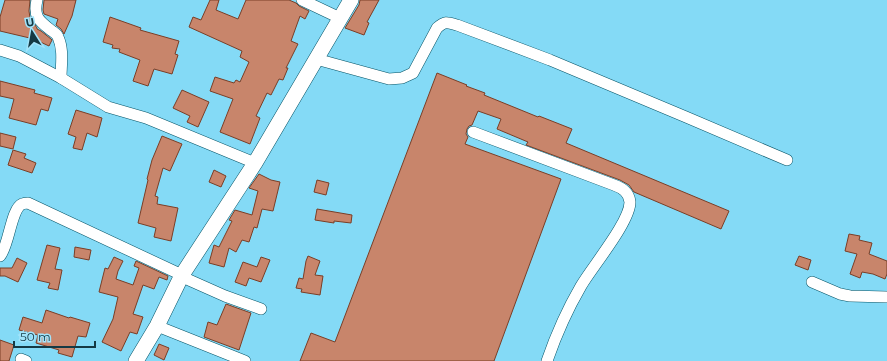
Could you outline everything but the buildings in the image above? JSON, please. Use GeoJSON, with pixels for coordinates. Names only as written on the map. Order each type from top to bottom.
{"type":"FeatureCollection","features":[{"type":"Feature","properties":{"kind":"street"},"geometry":{"type":"LineString","coordinates":[[37,0],[36,14],[39,22],[57,35],[60,41],[62,49],[61,78]]}},
{"type":"Feature","properties":{"kind":"street"},"geometry":{"type":"LineString","coordinates":[[302,0],[340,18]]}},
{"type":"Feature","properties":{"kind":"street"},"geometry":{"type":"LineString","coordinates":[[136,361],[157,326],[182,275],[255,163],[351,0]]}},
{"type":"Feature","properties":{"kind":"street"},"geometry":{"type":"LineString","coordinates":[[316,59],[389,79],[402,78],[413,73],[437,28],[448,22],[457,24],[550,60],[787,160]]}},
{"type":"Feature","properties":{"kind":"street"},"geometry":{"type":"LineString","coordinates":[[0,50],[19,56],[61,78],[108,107],[146,118],[255,163]]}},
{"type":"Feature","properties":{"kind":"street"},"geometry":{"type":"LineString","coordinates":[[473,132],[624,189],[629,197],[630,202],[625,218],[615,236],[581,286],[556,336],[547,361]]}},
{"type":"Feature","properties":{"kind":"street"},"geometry":{"type":"LineString","coordinates":[[0,256],[5,246],[18,207],[23,203],[28,203],[182,275],[189,280],[225,296],[261,309]]}},
{"type":"Feature","properties":{"kind":"street"},"geometry":{"type":"LineString","coordinates":[[812,282],[840,294],[850,296],[887,297]]}},
{"type":"Feature","properties":{"kind":"street"},"geometry":{"type":"LineString","coordinates":[[157,326],[245,361]]}}]}
